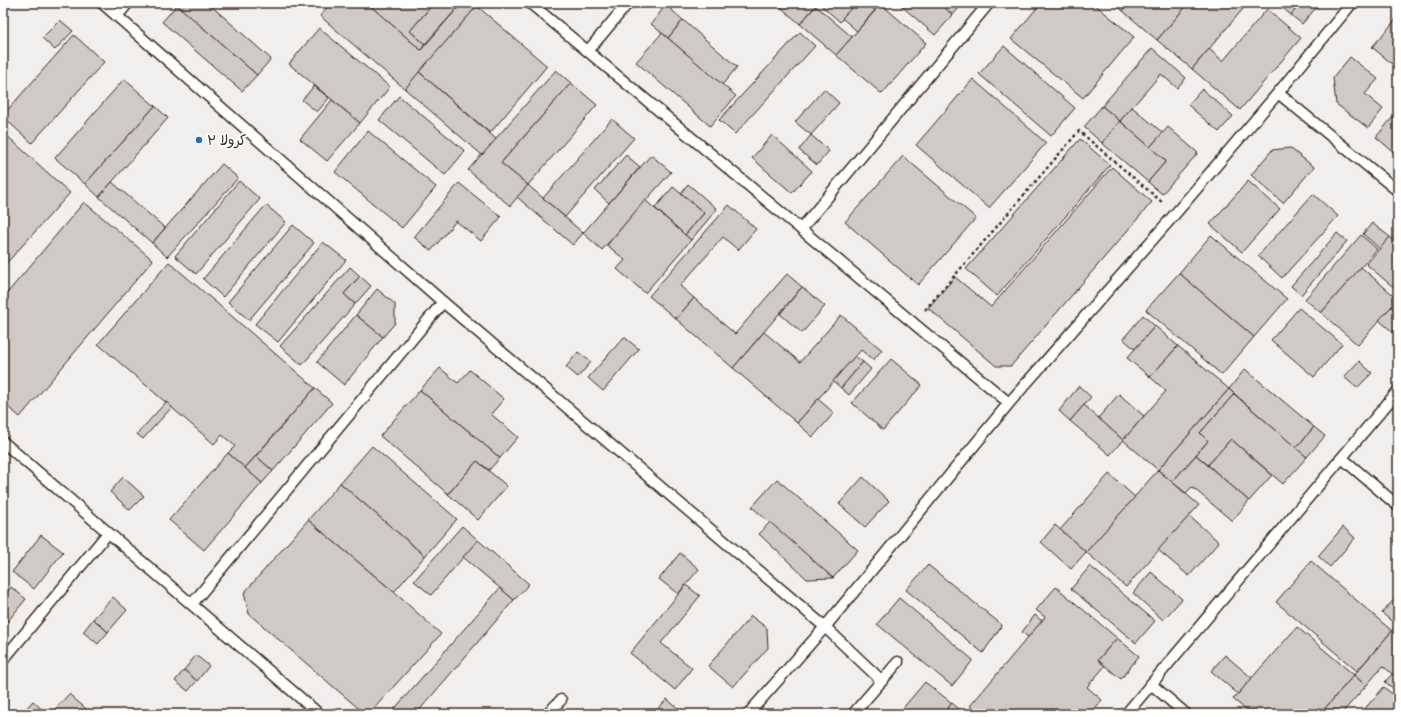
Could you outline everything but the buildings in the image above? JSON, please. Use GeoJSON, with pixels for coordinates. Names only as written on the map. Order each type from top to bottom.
{"type":"FeatureCollection","features":[{"type":"Feature","properties":{"kind":"lane"},"geometry":{"type":"LineString","coordinates":[[102,3],[443,302],[825,626],[882,681]]}},
{"type":"Feature","properties":{"kind":"lane"},"geometry":{"type":"LineString","coordinates":[[117,16],[128,3]]}},
{"type":"Feature","properties":{"kind":"lane"},"geometry":{"type":"LineString","coordinates":[[530,3],[1009,403]]}},
{"type":"Feature","properties":{"kind":"lane"},"geometry":{"type":"LineString","coordinates":[[588,51],[628,3]]}},
{"type":"Feature","properties":{"kind":"lane"},"geometry":{"type":"LineString","coordinates":[[801,229],[989,3]]}},
{"type":"Feature","properties":{"kind":"lane"},"geometry":{"type":"LineString","coordinates":[[751,713],[825,626],[1009,403],[1175,214],[1352,3]]}},
{"type":"Feature","properties":{"kind":"lane"},"geometry":{"type":"LineString","coordinates":[[1278,93],[1398,191]]}},
{"type":"Feature","properties":{"kind":"lane"},"geometry":{"type":"LineString","coordinates":[[192,604],[443,302]]}},
{"type":"Feature","properties":{"kind":"lane"},"geometry":{"type":"LineString","coordinates":[[1126,714],[1398,391]]}},
{"type":"Feature","properties":{"kind":"lane"},"geometry":{"type":"LineString","coordinates":[[3,442],[320,714]]}},
{"type":"Feature","properties":{"kind":"lane"},"geometry":{"type":"LineString","coordinates":[[1342,458],[1398,506]]}},
{"type":"Feature","properties":{"kind":"lane"},"geometry":{"type":"LineString","coordinates":[[3,660],[108,533]]}},
{"type":"Feature","properties":{"kind":"lane"},"geometry":{"type":"LineString","coordinates":[[853,714],[898,662]]}},
{"type":"Feature","properties":{"kind":"lane"},"geometry":{"type":"LineString","coordinates":[[1151,684],[1186,714]]}},
{"type":"Feature","properties":{"kind":"lane"},"geometry":{"type":"LineString","coordinates":[[547,714],[561,700]]}},
{"type":"Feature","properties":{"kind":"path"},"geometry":{"type":"LineString","coordinates":[[914,323],[1079,131],[1175,214]]}},
{"type":"Feature","properties":{"kind":"shaded area"},"geometry":{"type":"Polygon","coordinates":[[[3,3],[1398,3],[1398,714],[3,714],[3,3]]]}},
{"type":"Feature","properties":{"kind":"place","name":"كرولا ٣"},"geometry":{"type":"Point","coordinates":[199,140]}}]}
